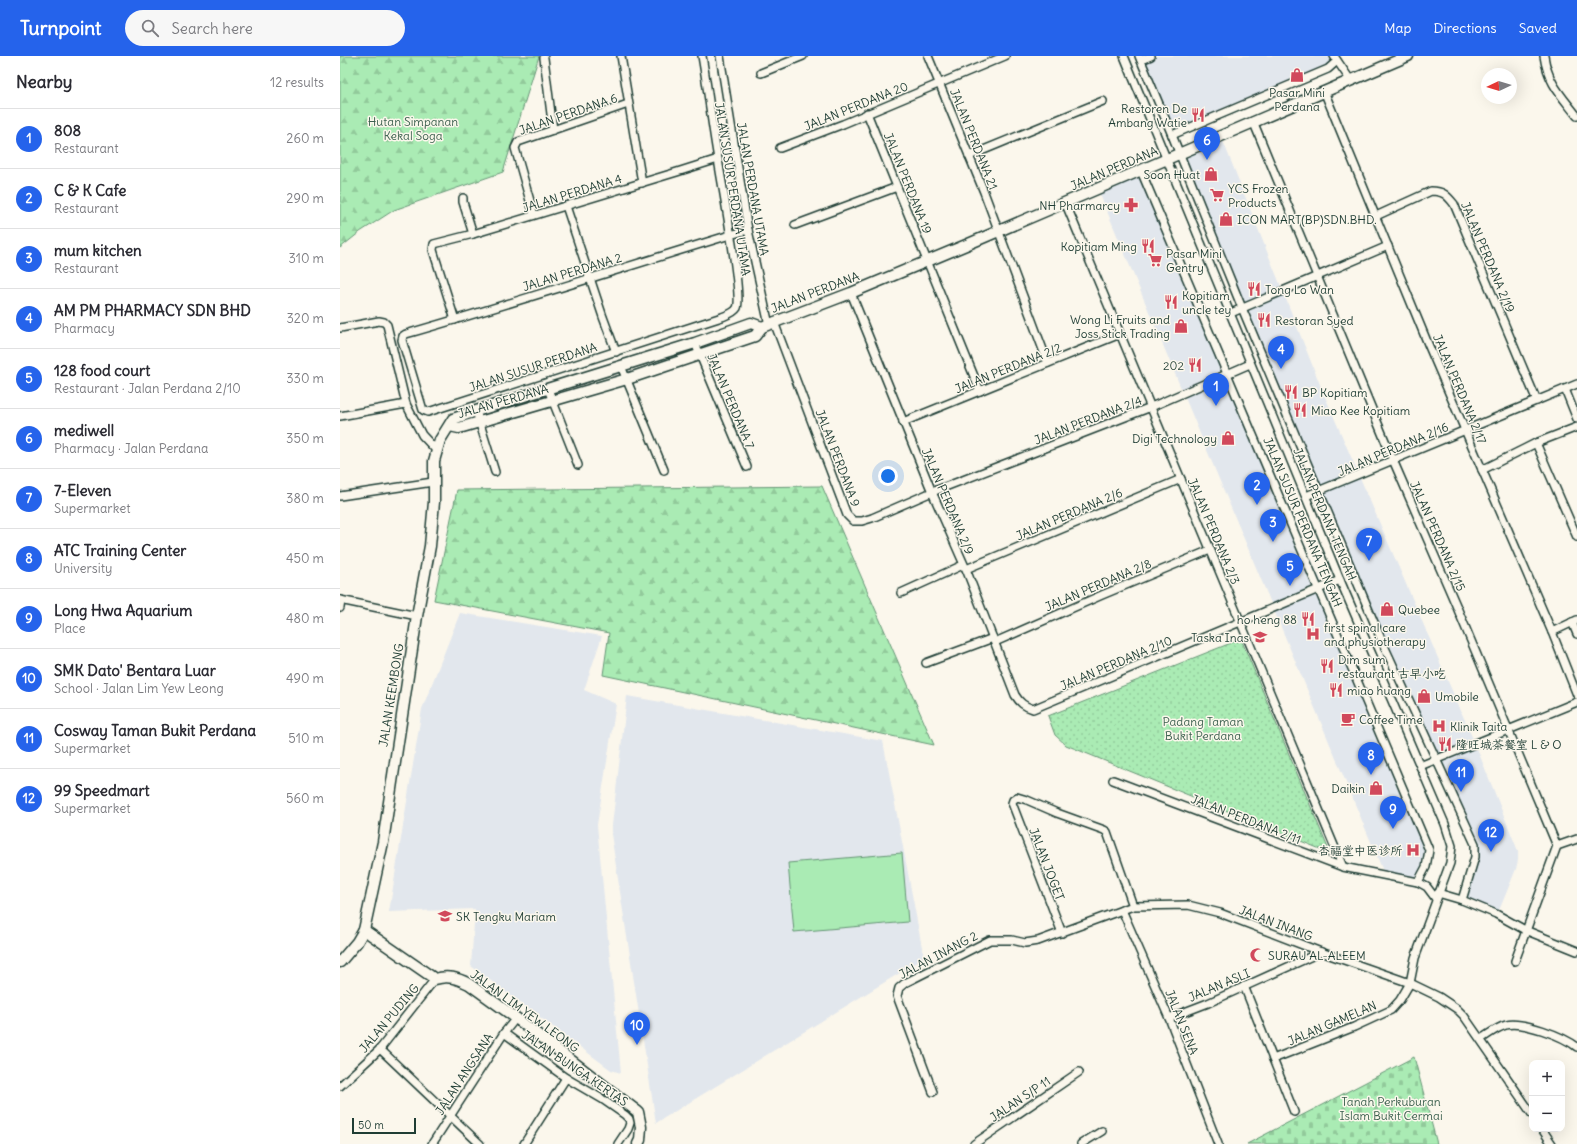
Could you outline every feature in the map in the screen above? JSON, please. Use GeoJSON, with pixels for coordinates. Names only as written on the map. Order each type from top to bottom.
{"type":"FeatureCollection","features":[{"type":"Feature","properties":{"kind":"street"},"geometry":{"type":"LineString","coordinates":[[621,56],[642,183]]}},
{"type":"Feature","properties":{"kind":"street","name":"JALAN SUSUR PERDANA UTAMA"},"geometry":{"type":"LineString","coordinates":[[702,56],[739,299],[737,307],[732,313],[722,317]]}},
{"type":"Feature","properties":{"kind":"street","name":"JALAN PERDANA UTAMA"},"geometry":{"type":"LineString","coordinates":[[720,56],[748,230],[768,325]]}},
{"type":"Feature","properties":{"kind":"street"},"geometry":{"type":"LineString","coordinates":[[760,73],[803,56]]}},
{"type":"Feature","properties":{"kind":"street","name":"JALAN PERDANA 21"},"geometry":{"type":"LineString","coordinates":[[928,56],[970,156],[1048,363]]}},
{"type":"Feature","properties":{"kind":"street","name":"JALAN PERDANA 20"},"geometry":{"type":"LineString","coordinates":[[780,148],[1005,56]]}},
{"type":"Feature","properties":{"kind":"street","name":"JALAN PERDANA TENGAH"},"geometry":{"type":"LineString","coordinates":[[1124,56],[1340,580],[1445,824],[1452,846],[1450,863],[1415,958],[1410,983]]}},
{"type":"Feature","properties":{"kind":"street"},"geometry":{"type":"LineString","coordinates":[[1152,56],[1140,58],[1242,308],[1381,639],[1475,844],[1475,857],[1462,900]]}},
{"type":"Feature","properties":{"kind":"street","name":"JALAN PERDANA"},"geometry":{"type":"LineString","coordinates":[[768,325],[751,323],[694,343],[476,411],[453,419],[450,426],[459,428],[552,401],[626,379],[755,336],[768,325],[851,293],[1167,160],[1252,121],[1408,56]]}},
{"type":"Feature","properties":{"kind":"street"},"geometry":{"type":"LineString","coordinates":[[1544,56],[1546,68],[1552,85],[1577,116]]}},
{"type":"Feature","properties":{"kind":"street"},"geometry":{"type":"LineString","coordinates":[[544,58],[553,130]]}},
{"type":"Feature","properties":{"kind":"street"},"geometry":{"type":"LineString","coordinates":[[1172,135],[1328,69],[1336,59],[1351,81]]}},
{"type":"Feature","properties":{"kind":"street","name":"JALAN PERDANA 2/17"},"geometry":{"type":"LineString","coordinates":[[1324,91],[1465,431],[1552,632],[1577,695]]}},
{"type":"Feature","properties":{"kind":"street"},"geometry":{"type":"LineString","coordinates":[[970,156],[1103,101]]}},
{"type":"Feature","properties":{"kind":"street","name":"JALAN PERDANA 6"},"geometry":{"type":"LineString","coordinates":[[534,215],[515,148],[518,142],[628,104]]}},
{"type":"Feature","properties":{"kind":"street","name":"JALAN PERDANA 19"},"geometry":{"type":"LineString","coordinates":[[868,113],[980,391]]}},
{"type":"Feature","properties":{"kind":"street","name":"JALAN PERDANA 2/15"},"geometry":{"type":"LineString","coordinates":[[1252,121],[1393,460],[1557,846]]}},
{"type":"Feature","properties":{"kind":"street","name":"JALAN PERDANA 4"},"geometry":{"type":"LineString","coordinates":[[455,320],[433,247],[434,244],[642,183],[718,158]]}},
{"type":"Feature","properties":{"kind":"street","name":"JALAN SUSUR PERDANA TENGAH"},"geometry":{"type":"LineString","coordinates":[[1141,171],[1320,588],[1429,850],[1426,867],[1418,882]]}},
{"type":"Feature","properties":{"kind":"street"},"geometry":{"type":"LineString","coordinates":[[795,225],[897,186]]}},
{"type":"Feature","properties":{"kind":"street","name":"JALAN PERDANA 2/19"},"geometry":{"type":"LineString","coordinates":[[1376,216],[1431,191],[1440,191],[1446,194],[1454,204],[1537,401]]}},
{"type":"Feature","properties":{"kind":"street"},"geometry":{"type":"LineString","coordinates":[[463,198],[472,234]]}},
{"type":"Feature","properties":{"kind":"street","name":"JALAN PERDANA 2/3"},"geometry":{"type":"LineString","coordinates":[[1065,202],[1343,867]]}},
{"type":"Feature","properties":{"kind":"street"},"geometry":{"type":"LineString","coordinates":[[566,206],[589,278],[616,352]]}},
{"type":"Feature","properties":{"kind":"street","name":"JALAN PERDANA 2"},"geometry":{"type":"LineString","coordinates":[[403,336],[748,230]]}},
{"type":"Feature","properties":{"kind":"street"},"geometry":{"type":"LineString","coordinates":[[1230,313],[1388,246]]}},
{"type":"Feature","properties":{"kind":"street","name":"JALAN PERDANA 2/9"},"geometry":{"type":"LineString","coordinates":[[851,293],[994,640],[1015,695],[1019,702],[1033,709]]}},
{"type":"Feature","properties":{"kind":"street","name":"JALAN SUSUR PERDANA"},"geometry":{"type":"LineString","coordinates":[[403,336],[402,340],[425,412],[722,317]]}},
{"type":"Feature","properties":{"kind":"street"},"geometry":{"type":"LineString","coordinates":[[340,328],[379,321],[388,325],[406,404],[422,435],[436,450]]}},
{"type":"Feature","properties":{"kind":"street","name":"JALAN PERDANA 9"},"geometry":{"type":"LineString","coordinates":[[768,325],[847,515],[853,521],[862,521],[932,492]]}},
{"type":"Feature","properties":{"kind":"street","name":"JALAN PERDANA 2/2"},"geometry":{"type":"LineString","coordinates":[[903,422],[1120,334]]}},
{"type":"Feature","properties":{"kind":"street","name":"JALAN PERDANA 7"},"geometry":{"type":"LineString","coordinates":[[694,343],[747,467]]}},
{"type":"Feature","properties":{"kind":"street","name":"JALAN PERDANA 2/4"},"geometry":{"type":"LineString","coordinates":[[932,492],[1151,407],[1250,364]]}},
{"type":"Feature","properties":{"kind":"street"},"geometry":{"type":"LineString","coordinates":[[621,366],[664,470]]}},
{"type":"Feature","properties":{"kind":"street","name":"JALAN PERDANA 2/16"},"geometry":{"type":"LineString","coordinates":[[1306,496],[1577,384]]}},
{"type":"Feature","properties":{"kind":"street"},"geometry":{"type":"LineString","coordinates":[[548,389],[578,465]]}},
{"type":"Feature","properties":{"kind":"street"},"geometry":{"type":"LineString","coordinates":[[1565,389],[1577,418]]}},
{"type":"Feature","properties":{"kind":"street"},"geometry":{"type":"LineString","coordinates":[[340,416],[406,404]]}},
{"type":"Feature","properties":{"kind":"street"},"geometry":{"type":"LineString","coordinates":[[476,411],[496,472]]}},
{"type":"Feature","properties":{"kind":"street","name":"JALAN KEEMBONG"},"geometry":{"type":"LineString","coordinates":[[340,962],[357,942],[364,930],[383,842],[416,616],[430,546],[434,502],[434,461],[440,440],[450,426]]}},
{"type":"Feature","properties":{"kind":"street"},"geometry":{"type":"LineString","coordinates":[[1482,470],[1536,443],[1577,427]]}},
{"type":"Feature","properties":{"kind":"street"},"geometry":{"type":"LineString","coordinates":[[1536,443],[1577,537]]}},
{"type":"Feature","properties":{"kind":"street","name":"JALAN PERDANA 2/6"},"geometry":{"type":"LineString","coordinates":[[901,593],[1181,479]]}},
{"type":"Feature","properties":{"kind":"street"},"geometry":{"type":"LineString","coordinates":[[340,496],[433,482]]}},
{"type":"Feature","properties":{"kind":"street","name":"JALAN PERDANA 2/8"},"geometry":{"type":"LineString","coordinates":[[926,663],[994,640],[1210,550]]}},
{"type":"Feature","properties":{"kind":"street","name":"JALAN PERDANA 2/10"},"geometry":{"type":"LineString","coordinates":[[1033,709],[1340,580]]}},
{"type":"Feature","properties":{"kind":"street"},"geometry":{"type":"LineString","coordinates":[[340,608],[341,600],[416,616]]}},
{"type":"Feature","properties":{"kind":"street"},"geometry":{"type":"LineString","coordinates":[[1552,632],[1574,621],[1577,634]]}},
{"type":"Feature","properties":{"kind":"street"},"geometry":{"type":"LineString","coordinates":[[1420,766],[1577,702]]}},
{"type":"Feature","properties":{"kind":"street","name":"JALAN PERDANA 2/11"},"geometry":{"type":"LineString","coordinates":[[1113,780],[1343,867],[1418,882],[1427,887],[1437,896]]}},
{"type":"Feature","properties":{"kind":"street","name":"JALAN JOGET"},"geometry":{"type":"LineString","coordinates":[[1062,933],[1012,803],[1017,797],[1057,814],[1107,832],[1133,906]]}},
{"type":"Feature","properties":{"kind":"street"},"geometry":{"type":"LineString","coordinates":[[1515,961],[1525,930],[1557,846],[1577,839]]}},
{"type":"Feature","properties":{"kind":"street"},"geometry":{"type":"LineString","coordinates":[[1437,896],[1462,900],[1496,914],[1525,930],[1577,951]]}},
{"type":"Feature","properties":{"kind":"street","name":"JALAN INANG"},"geometry":{"type":"LineString","coordinates":[[1025,943],[1038,941],[1062,933],[1133,906],[1188,905],[1220,913],[1321,952],[1410,983],[1439,997],[1457,1009],[1481,1039],[1529,1110]]}},
{"type":"Feature","properties":{"kind":"street","name":"JALAN SENA"},"geometry":{"type":"LineString","coordinates":[[1122,910],[1169,1018],[1218,1144]]}},
{"type":"Feature","properties":{"kind":"street"},"geometry":{"type":"LineString","coordinates":[[364,930],[435,979]]}},
{"type":"Feature","properties":{"kind":"street","name":"JALAN INANG 2"},"geometry":{"type":"LineString","coordinates":[[932,1092],[897,996],[899,988],[990,940],[1012,940],[1025,943]]}},
{"type":"Feature","properties":{"kind":"street","name":"JALAN ASLI"},"geometry":{"type":"LineString","coordinates":[[1169,1018],[1321,952]]}},
{"type":"Feature","properties":{"kind":"street","name":"JALAN LIM YEW LEONG"},"geometry":{"type":"LineString","coordinates":[[435,979],[443,976],[452,977],[469,984],[516,1018],[638,1112],[641,1127],[640,1140],[638,1144]]}},
{"type":"Feature","properties":{"kind":"street","name":"JALAN PUDING"},"geometry":{"type":"LineString","coordinates":[[340,1086],[380,1049],[435,979]]}},
{"type":"Feature","properties":{"kind":"street","name":"JALAN GAMELAN"},"geometry":{"type":"LineString","coordinates":[[1273,1059],[1354,1027],[1390,1010],[1400,1000],[1410,983]]}},
{"type":"Feature","properties":{"kind":"street"},"geometry":{"type":"LineString","coordinates":[[1244,986],[1294,1112]]}},
{"type":"Feature","properties":{"kind":"street","name":"JALAN ANGSANA"},"geometry":{"type":"LineString","coordinates":[[432,1144],[504,1033],[516,1018]]}},
{"type":"Feature","properties":{"kind":"street"},"geometry":{"type":"LineString","coordinates":[[1481,1039],[1497,1028],[1507,1025],[1518,1025],[1546,1032],[1571,1042],[1577,1047]]}},
{"type":"Feature","properties":{"kind":"street","name":"JALAN BUNGA KERTAS"},"geometry":{"type":"LineString","coordinates":[[504,1033],[566,1078],[602,1099],[629,1119],[630,1124],[628,1129],[618,1144]]}},
{"type":"Feature","properties":{"kind":"street"},"geometry":{"type":"LineString","coordinates":[[380,1049],[480,1144]]}},
{"type":"Feature","properties":{"kind":"street","name":"JALAN S/P 11"},"geometry":{"type":"LineString","coordinates":[[974,1144],[1079,1072]]}},
{"type":"Feature","properties":{"kind":"street"},"geometry":{"type":"LineString","coordinates":[[524,1144],[566,1078]]}},
{"type":"Feature","properties":{"kind":"street"},"geometry":{"type":"LineString","coordinates":[[1081,1144],[1102,1131]]}},
{"type":"Feature","properties":{"kind":"street"},"geometry":{"type":"LineString","coordinates":[[1544,1132],[1552,1144]]}},
{"type":"Feature","properties":{"kind":"shaded area"},"geometry":{"type":"Polygon","coordinates":[[[1135,56],[1338,56],[1342,62],[1171,139],[1135,56]]]}},
{"type":"Feature","properties":{"kind":"shaded area"},"geometry":{"type":"Polygon","coordinates":[[[1219,131],[1323,392],[1476,746],[1518,851],[1516,869],[1496,918],[1457,901],[1472,857],[1472,845],[1426,743],[1175,151],[1219,131]]]}},
{"type":"Feature","properties":{"kind":"shaded area"},"geometry":{"type":"Polygon","coordinates":[[[1142,165],[1325,591],[1432,849],[1430,868],[1422,887],[1386,878],[1096,185],[1142,165]]]}},
{"type":"Feature","properties":{"kind":"shaded area"},"geometry":{"type":"Polygon","coordinates":[[[460,613],[602,636],[584,690],[616,704],[597,825],[621,1073],[611,1070],[471,966],[475,909],[389,912],[422,709],[460,613]]]}},
{"type":"Feature","properties":{"kind":"shaded area"},"geometry":{"type":"Polygon","coordinates":[[[627,696],[883,741],[924,958],[656,1123],[611,834],[627,696]]]}},
{"type":"Feature","properties":{"kind":"green space","name":"Hutan Simpanan Kekal Soga"},"geometry":{"type":"Polygon","coordinates":[[[340,56],[539,56],[503,172],[394,210],[360,232],[340,248],[340,56]]]}},
{"type":"Feature","properties":{"kind":"green space"},"geometry":{"type":"Polygon","coordinates":[[[822,486],[934,745],[603,675],[609,633],[434,600],[457,490],[822,486]]]}},
{"type":"Feature","properties":{"kind":"green space","name":"Padang Taman Bukit Perdana"},"geometry":{"type":"Polygon","coordinates":[[[1241,639],[1330,853],[1066,745],[1055,735],[1048,716],[1241,639]]]}},
{"type":"Feature","properties":{"kind":"green space"},"geometry":{"type":"Polygon","coordinates":[[[902,853],[908,922],[794,932],[788,863],[902,853]]]}},
{"type":"Feature","properties":{"kind":"green space","name":"Tanah Perkuburan Islam Bukit Cermai"},"geometry":{"type":"Polygon","coordinates":[[[1414,1057],[1437,1144],[1247,1144],[1414,1057]]]}},
{"type":"Feature","properties":{"kind":"place","name":"Pasar Mini Perdana"},"geometry":{"type":"Point","coordinates":[1297,75]}},
{"type":"Feature","properties":{"kind":"place","name":"Restoren De Ambang Watie"},"geometry":{"type":"Point","coordinates":[1198,115]}},
{"type":"Feature","properties":{"kind":"place","name":"mediwell"},"geometry":{"type":"Point","coordinates":[1207,160]}},
{"type":"Feature","properties":{"kind":"place","name":"Soon Huat"},"geometry":{"type":"Point","coordinates":[1211,174]}},
{"type":"Feature","properties":{"kind":"place","name":"YCS Frozen Products"},"geometry":{"type":"Point","coordinates":[1217,195]}},
{"type":"Feature","properties":{"kind":"place","name":"NH Pharmarcy"},"geometry":{"type":"Point","coordinates":[1131,205]}},
{"type":"Feature","properties":{"kind":"place","name":"ICON MART(BP)SDN.BHD."},"geometry":{"type":"Point","coordinates":[1226,219]}},
{"type":"Feature","properties":{"kind":"place","name":"Kopitiam Ming"},"geometry":{"type":"Point","coordinates":[1148,246]}},
{"type":"Feature","properties":{"kind":"place","name":"Pasar Mini Gentry"},"geometry":{"type":"Point","coordinates":[1155,260]}},
{"type":"Feature","properties":{"kind":"place","name":"Tong Lo Wan"},"geometry":{"type":"Point","coordinates":[1254,289]}},
{"type":"Feature","properties":{"kind":"place","name":"Kopitiam uncle tey"},"geometry":{"type":"Point","coordinates":[1171,302]}},
{"type":"Feature","properties":{"kind":"place","name":"Restoran Syed"},"geometry":{"type":"Point","coordinates":[1264,320]}},
{"type":"Feature","properties":{"kind":"place","name":"Wong Li Fruits and Joss Stick Trading"},"geometry":{"type":"Point","coordinates":[1181,326]}},
{"type":"Feature","properties":{"kind":"place","name":"202"},"geometry":{"type":"Point","coordinates":[1195,365]}},
{"type":"Feature","properties":{"kind":"place","name":"AM PM PHARMACY SDN BHD"},"geometry":{"type":"Point","coordinates":[1281,369]}},
{"type":"Feature","properties":{"kind":"place","name":"BP Kopitiam"},"geometry":{"type":"Point","coordinates":[1291,392]}},
{"type":"Feature","properties":{"kind":"place","name":"808"},"geometry":{"type":"Point","coordinates":[1216,406]}},
{"type":"Feature","properties":{"kind":"place","name":"Miao Kee Kopitiam"},"geometry":{"type":"Point","coordinates":[1300,410]}},
{"type":"Feature","properties":{"kind":"place","name":"Digi Technology"},"geometry":{"type":"Point","coordinates":[1228,438]}},
{"type":"Feature","properties":{"kind":"place","name":"C & K Cafe"},"geometry":{"type":"Point","coordinates":[1257,505]}},
{"type":"Feature","properties":{"kind":"place","name":"mum kitchen"},"geometry":{"type":"Point","coordinates":[1273,542]}},
{"type":"Feature","properties":{"kind":"place","name":"7-Eleven"},"geometry":{"type":"Point","coordinates":[1369,561]}},
{"type":"Feature","properties":{"kind":"place","name":"128 food court"},"geometry":{"type":"Point","coordinates":[1290,586]}},
{"type":"Feature","properties":{"kind":"place","name":"Quebee"},"geometry":{"type":"Point","coordinates":[1387,609]}},
{"type":"Feature","properties":{"kind":"place","name":"ho heng 88"},"geometry":{"type":"Point","coordinates":[1308,619]}},
{"type":"Feature","properties":{"kind":"place","name":"first spinal care and physiotherapy"},"geometry":{"type":"Point","coordinates":[1313,634]}},
{"type":"Feature","properties":{"kind":"place","name":"Taska Inas"},"geometry":{"type":"Point","coordinates":[1260,637]}},
{"type":"Feature","properties":{"kind":"place","name":"Dim sum restaurant 古早小吃"},"geometry":{"type":"Point","coordinates":[1327,666]}},
{"type":"Feature","properties":{"kind":"place","name":"miao huang"},"geometry":{"type":"Point","coordinates":[1336,690]}},
{"type":"Feature","properties":{"kind":"place","name":"Umobile"},"geometry":{"type":"Point","coordinates":[1424,696]}},
{"type":"Feature","properties":{"kind":"place","name":"Coffee Time"},"geometry":{"type":"Point","coordinates":[1348,719]}},
{"type":"Feature","properties":{"kind":"place","name":"Klinik Taita"},"geometry":{"type":"Point","coordinates":[1439,726]}},
{"type":"Feature","properties":{"kind":"place","name":"隆旺城茶餐室 L & O"},"geometry":{"type":"Point","coordinates":[1445,744]}},
{"type":"Feature","properties":{"kind":"place","name":"ATC Training Center"},"geometry":{"type":"Point","coordinates":[1371,775]}},
{"type":"Feature","properties":{"kind":"place","name":"Daikin"},"geometry":{"type":"Point","coordinates":[1376,788]}},
{"type":"Feature","properties":{"kind":"place","name":"Cosway Taman Bukit Perdana"},"geometry":{"type":"Point","coordinates":[1461,792]}},
{"type":"Feature","properties":{"kind":"place","name":"Long Hwa Aquarium"},"geometry":{"type":"Point","coordinates":[1393,829]}},
{"type":"Feature","properties":{"kind":"place","name":"杏福堂中医诊所"},"geometry":{"type":"Point","coordinates":[1413,850]}},
{"type":"Feature","properties":{"kind":"place","name":"99 Speedmart"},"geometry":{"type":"Point","coordinates":[1491,852]}},
{"type":"Feature","properties":{"kind":"place","name":"SK Tengku Mariam"},"geometry":{"type":"Point","coordinates":[445,916]}},
{"type":"Feature","properties":{"kind":"place","name":"SURAU AL-ALEEM"},"geometry":{"type":"Point","coordinates":[1257,955]}},
{"type":"Feature","properties":{"kind":"place","name":"SMK Dato' Bentara Luar"},"geometry":{"type":"Point","coordinates":[637,1045]}}]}
